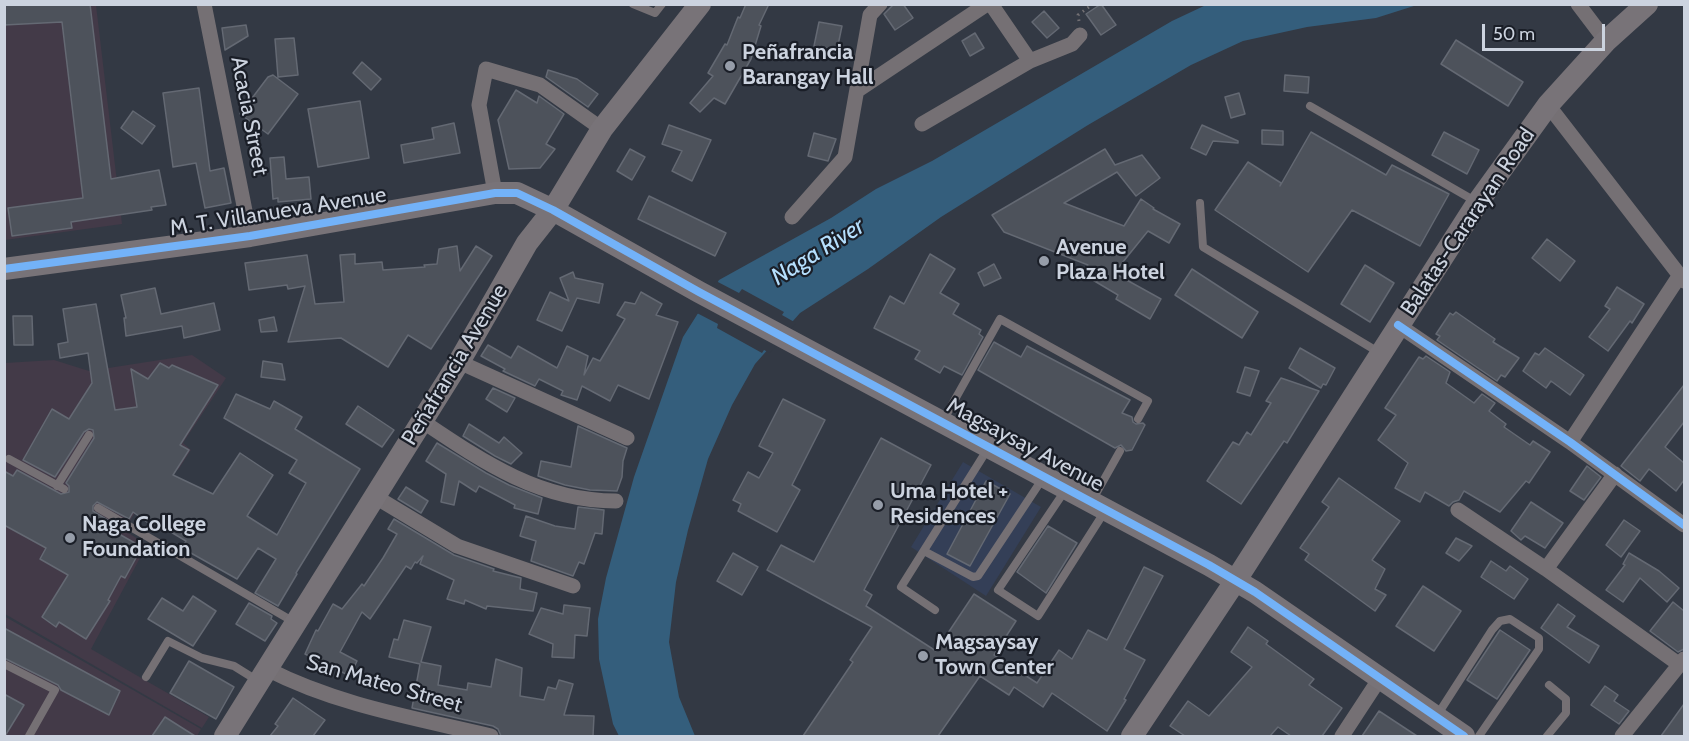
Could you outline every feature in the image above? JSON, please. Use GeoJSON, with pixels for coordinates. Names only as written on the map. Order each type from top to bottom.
{"type":"FeatureCollection","features":[{"type":"Feature","properties":{"kind":"main road","name":"Peñafrancia Avenue"},"geometry":{"type":"LineString","coordinates":[[225,736],[459,362],[527,243],[553,210],[602,129],[700,4]]}},
{"type":"Feature","properties":{"kind":"main road","name":"Balatas-Cararayan Road"},"geometry":{"type":"LineString","coordinates":[[1132,736],[1236,580],[1478,202],[1548,105],[1606,41],[1647,4]]}},
{"type":"Feature","properties":{"kind":"main road","name":"M. T. Villanueva Avenue"},"geometry":{"type":"LineString","coordinates":[[4,269],[250,236],[495,193],[517,193],[553,210]]}},
{"type":"Feature","properties":{"kind":"main road","name":"Magsaysay Avenue"},"geometry":{"type":"LineString","coordinates":[[553,210],[699,292],[1236,580],[1464,736]]}},
{"type":"Feature","properties":{"kind":"street","name":"Acacia Street"},"geometry":{"type":"LineString","coordinates":[[204,4],[250,236]]}},
{"type":"Feature","properties":{"kind":"street"},"geometry":{"type":"LineString","coordinates":[[792,217],[845,157],[870,15],[880,4]]}},
{"type":"Feature","properties":{"kind":"street"},"geometry":{"type":"LineString","coordinates":[[858,90],[989,4],[1030,61]]}},
{"type":"Feature","properties":{"kind":"street"},"geometry":{"type":"LineString","coordinates":[[1578,4],[1606,41]]}},
{"type":"Feature","properties":{"kind":"street"},"geometry":{"type":"LineString","coordinates":[[922,124],[1030,61],[1072,44],[1080,34]]}},
{"type":"Feature","properties":{"kind":"street"},"geometry":{"type":"LineString","coordinates":[[495,193],[479,105],[486,69],[540,85],[602,129]]}},
{"type":"Feature","properties":{"kind":"street"},"geometry":{"type":"LineString","coordinates":[[1548,105],[1682,278],[1569,442]]}},
{"type":"Feature","properties":{"kind":"street"},"geometry":{"type":"LineString","coordinates":[[1398,325],[1569,442],[1684,525]]}},
{"type":"Feature","properties":{"kind":"street"},"geometry":{"type":"LineString","coordinates":[[459,362],[627,438]]}},
{"type":"Feature","properties":{"kind":"street"},"geometry":{"type":"LineString","coordinates":[[422,421],[483,461],[527,484],[590,501],[616,501]]}},
{"type":"Feature","properties":{"kind":"street"},"geometry":{"type":"LineString","coordinates":[[1546,569],[1614,474]]}},
{"type":"Feature","properties":{"kind":"street"},"geometry":{"type":"LineString","coordinates":[[374,496],[457,546],[573,586]]}},
{"type":"Feature","properties":{"kind":"street"},"geometry":{"type":"LineString","coordinates":[[1458,510],[1682,662],[1622,736]]}},
{"type":"Feature","properties":{"kind":"street","name":"San Mateo Street"},"geometry":{"type":"LineString","coordinates":[[263,675],[343,701],[491,736]]}},
{"type":"Feature","properties":{"kind":"street"},"geometry":{"type":"LineString","coordinates":[[1342,736],[1380,678]]}},
{"type":"Feature","properties":{"kind":"lane"},"geometry":{"type":"LineString","coordinates":[[633,4],[655,13],[662,4]]}},
{"type":"Feature","properties":{"kind":"lane"},"geometry":{"type":"LineString","coordinates":[[1310,106],[1478,202]]}},
{"type":"Feature","properties":{"kind":"lane"},"geometry":{"type":"LineString","coordinates":[[1200,202],[1203,247],[1380,353]]}},
{"type":"Feature","properties":{"kind":"lane"},"geometry":{"type":"LineString","coordinates":[[942,421],[1000,319],[1148,401],[1138,419]]}},
{"type":"Feature","properties":{"kind":"lane"},"geometry":{"type":"LineString","coordinates":[[9,459],[61,488],[89,435]]}},
{"type":"Feature","properties":{"kind":"lane"},"geometry":{"type":"LineString","coordinates":[[935,610],[902,587],[989,447]]}},
{"type":"Feature","properties":{"kind":"lane"},"geometry":{"type":"LineString","coordinates":[[1067,488],[998,590],[1038,616],[1099,505],[1120,451]]}},
{"type":"Feature","properties":{"kind":"lane"},"geometry":{"type":"LineString","coordinates":[[924,551],[973,577],[978,576],[1044,476]]}},
{"type":"Feature","properties":{"kind":"lane"},"geometry":{"type":"LineString","coordinates":[[98,508],[296,623]]}},
{"type":"Feature","properties":{"kind":"lane"},"geometry":{"type":"LineString","coordinates":[[1436,716],[1492,630],[1500,621],[1510,619],[1539,638],[1539,649],[1479,736]]}},
{"type":"Feature","properties":{"kind":"lane"},"geometry":{"type":"LineString","coordinates":[[146,677],[168,640],[202,658],[263,675]]}},
{"type":"Feature","properties":{"kind":"lane"},"geometry":{"type":"LineString","coordinates":[[4,664],[54,690],[29,736]]}},
{"type":"Feature","properties":{"kind":"lane"},"geometry":{"type":"LineString","coordinates":[[1547,736],[1566,713],[1566,699],[1549,685]]}},
{"type":"Feature","properties":{"kind":"path"},"geometry":{"type":"LineString","coordinates":[[1080,34],[1078,15],[1093,4]]}},
{"type":"Feature","properties":{"kind":"shaded area"},"geometry":{"type":"Polygon","coordinates":[[[4,5],[96,5],[122,224],[5,240],[4,5]]]}},
{"type":"Feature","properties":{"kind":"shaded area","name":"Naga College Foundation"},"geometry":{"type":"Polygon","coordinates":[[[192,355],[226,378],[183,443],[191,450],[178,470],[167,463],[124,530],[147,545],[91,649],[209,717],[202,728],[5,614],[5,363],[54,360],[89,371],[192,355]]]}},
{"type":"Feature","properties":{"kind":"shaded area"},"geometry":{"type":"Polygon","coordinates":[[[963,462],[1041,507],[986,596],[911,547],[963,462]]]}},
{"type":"Feature","properties":{"kind":"shaded area"},"geometry":{"type":"Polygon","coordinates":[[[4,616],[201,729],[197,736],[5,736],[4,616]]]}},
{"type":"Feature","properties":{"kind":"water","name":"Naga River"},"geometry":{"type":"Polygon","coordinates":[[[1206,5],[1417,5],[1376,18],[1307,27],[1243,41],[1191,65],[1088,125],[941,217],[868,269],[800,313],[755,364],[732,405],[708,459],[688,530],[676,582],[669,642],[679,697],[695,736],[619,736],[613,724],[599,659],[598,619],[606,578],[634,477],[683,337],[719,280],[831,218],[876,189],[932,161],[1172,21],[1206,5]]]}},
{"type":"Feature","properties":{"kind":"pier"},"geometry":{"type":"Polygon","coordinates":[[[716,281],[739,293],[742,289],[784,312],[782,315],[796,323],[770,353],[764,350],[762,353],[717,328],[718,324],[695,312],[716,281]]]}},
{"type":"Feature","properties":{"kind":"building"},"geometry":{"type":"Polygon","coordinates":[[[4,4],[90,4],[111,179],[159,170],[166,205],[151,207],[152,210],[71,222],[72,228],[12,236],[8,208],[83,198],[62,22],[4,25],[4,4]]]}},
{"type":"Feature","properties":{"kind":"building"},"geometry":{"type":"Polygon","coordinates":[[[746,4],[769,4],[759,25],[761,26],[751,59],[725,104],[714,98],[700,112],[690,103],[713,76],[708,73],[725,44],[727,45],[746,4]]]}},
{"type":"Feature","properties":{"kind":"building"},"geometry":{"type":"Polygon","coordinates":[[[894,4],[903,4],[913,18],[895,30],[884,14],[894,4]]]}},
{"type":"Feature","properties":{"kind":"building"},"geometry":{"type":"Polygon","coordinates":[[[1101,4],[1116,25],[1101,35],[1086,14],[1101,4]]]}},
{"type":"Feature","properties":{"kind":"building"},"geometry":{"type":"Polygon","coordinates":[[[1044,11],[1059,28],[1047,38],[1032,22],[1044,11]]]}},
{"type":"Feature","properties":{"kind":"building"},"geometry":{"type":"Polygon","coordinates":[[[819,22],[842,26],[837,50],[814,46],[819,22]]]}},
{"type":"Feature","properties":{"kind":"building"},"geometry":{"type":"Polygon","coordinates":[[[246,25],[248,36],[225,50],[222,28],[246,25]]]}},
{"type":"Feature","properties":{"kind":"building"},"geometry":{"type":"Polygon","coordinates":[[[975,33],[984,48],[970,56],[962,41],[975,33]]]}},
{"type":"Feature","properties":{"kind":"building"},"geometry":{"type":"Polygon","coordinates":[[[294,38],[298,75],[278,77],[275,39],[294,38]]]}},
{"type":"Feature","properties":{"kind":"building"},"geometry":{"type":"Polygon","coordinates":[[[1456,40],[1523,82],[1508,106],[1441,64],[1456,40]]]}},
{"type":"Feature","properties":{"kind":"building"},"geometry":{"type":"Polygon","coordinates":[[[362,62],[381,79],[371,90],[353,73],[362,62]]]}},
{"type":"Feature","properties":{"kind":"building"},"geometry":{"type":"Polygon","coordinates":[[[548,70],[577,79],[598,94],[588,107],[546,77],[548,70]]]}},
{"type":"Feature","properties":{"kind":"building"},"geometry":{"type":"Polygon","coordinates":[[[273,75],[298,94],[268,134],[240,114],[268,77],[273,75]]]}},
{"type":"Feature","properties":{"kind":"building"},"geometry":{"type":"Polygon","coordinates":[[[1285,75],[1309,77],[1308,93],[1284,91],[1285,75]]]}},
{"type":"Feature","properties":{"kind":"building"},"geometry":{"type":"Polygon","coordinates":[[[199,88],[210,171],[224,168],[231,203],[205,208],[196,163],[173,167],[163,93],[199,88]]]}},
{"type":"Feature","properties":{"kind":"building"},"geometry":{"type":"Polygon","coordinates":[[[516,90],[537,103],[539,96],[564,114],[546,144],[555,149],[540,168],[509,169],[498,120],[516,90]]]}},
{"type":"Feature","properties":{"kind":"building"},"geometry":{"type":"Polygon","coordinates":[[[1239,93],[1245,114],[1231,118],[1225,97],[1239,93]]]}},
{"type":"Feature","properties":{"kind":"building"},"geometry":{"type":"Polygon","coordinates":[[[360,101],[369,158],[318,167],[308,109],[360,101]]]}},
{"type":"Feature","properties":{"kind":"building"},"geometry":{"type":"Polygon","coordinates":[[[133,111],[155,126],[142,144],[121,128],[133,111]]]}},
{"type":"Feature","properties":{"kind":"building"},"geometry":{"type":"Polygon","coordinates":[[[454,123],[460,153],[404,163],[401,145],[434,139],[432,128],[454,123]]]}},
{"type":"Feature","properties":{"kind":"building"},"geometry":{"type":"Polygon","coordinates":[[[669,125],[711,140],[692,181],[672,171],[682,151],[662,144],[669,125]]]}},
{"type":"Feature","properties":{"kind":"building"},"geometry":{"type":"Polygon","coordinates":[[[1202,125],[1238,143],[1213,141],[1206,155],[1191,148],[1202,125]]]}},
{"type":"Feature","properties":{"kind":"building"},"geometry":{"type":"Polygon","coordinates":[[[1262,130],[1283,131],[1283,145],[1262,144],[1262,130]]]}},
{"type":"Feature","properties":{"kind":"building"},"geometry":{"type":"Polygon","coordinates":[[[1311,132],[1386,175],[1392,165],[1449,194],[1420,246],[1352,210],[1308,272],[1215,210],[1248,162],[1281,183],[1280,186],[1311,132]]]}},
{"type":"Feature","properties":{"kind":"building"},"geometry":{"type":"Polygon","coordinates":[[[1444,132],[1479,150],[1467,174],[1432,155],[1444,132]]]}},
{"type":"Feature","properties":{"kind":"building"},"geometry":{"type":"Polygon","coordinates":[[[814,133],[836,139],[828,161],[808,156],[814,133]]]}},
{"type":"Feature","properties":{"kind":"building"},"geometry":{"type":"Polygon","coordinates":[[[630,149],[645,157],[632,180],[617,171],[630,149]]]}},
{"type":"Feature","properties":{"kind":"building"},"geometry":{"type":"Polygon","coordinates":[[[1105,149],[1115,165],[1142,155],[1160,178],[1136,196],[1117,172],[1064,203],[1124,226],[1141,199],[1153,209],[1180,224],[1169,243],[1148,231],[1114,273],[1161,299],[1150,319],[1116,299],[1118,295],[1081,273],[1088,265],[1004,232],[992,215],[1105,149]]]}},
{"type":"Feature","properties":{"kind":"building"},"geometry":{"type":"Polygon","coordinates":[[[284,157],[286,179],[309,177],[311,199],[278,202],[278,198],[273,199],[270,158],[284,157]]]}},
{"type":"Feature","properties":{"kind":"building"},"geometry":{"type":"Polygon","coordinates":[[[649,196],[726,233],[715,256],[638,219],[649,196]]]}},
{"type":"Feature","properties":{"kind":"building"},"geometry":{"type":"Polygon","coordinates":[[[1547,239],[1575,261],[1560,281],[1532,258],[1547,239]]]}},
{"type":"Feature","properties":{"kind":"building"},"geometry":{"type":"Polygon","coordinates":[[[457,246],[460,271],[476,246],[492,256],[431,349],[408,335],[388,367],[341,338],[288,342],[305,286],[288,289],[287,285],[249,290],[245,263],[307,255],[315,304],[344,302],[340,255],[355,254],[355,264],[382,262],[383,270],[425,267],[424,265],[437,264],[439,249],[457,246]]]}},
{"type":"Feature","properties":{"kind":"building"},"geometry":{"type":"Polygon","coordinates":[[[930,254],[955,269],[940,293],[959,304],[953,314],[981,330],[979,334],[983,337],[962,375],[944,366],[940,373],[915,359],[920,351],[874,328],[890,296],[904,304],[930,254]]]}},
{"type":"Feature","properties":{"kind":"building"},"geometry":{"type":"Polygon","coordinates":[[[994,264],[1001,278],[984,286],[978,273],[994,264]]]}},
{"type":"Feature","properties":{"kind":"building"},"geometry":{"type":"Polygon","coordinates":[[[1365,265],[1394,283],[1370,322],[1341,304],[1365,265]]]}},
{"type":"Feature","properties":{"kind":"building"},"geometry":{"type":"Polygon","coordinates":[[[1192,269],[1258,312],[1242,338],[1175,295],[1192,269]]]}},
{"type":"Feature","properties":{"kind":"building"},"geometry":{"type":"Polygon","coordinates":[[[573,272],[575,278],[603,284],[599,303],[577,298],[562,331],[537,320],[550,292],[569,301],[560,278],[573,272]]]}},
{"type":"Feature","properties":{"kind":"building"},"geometry":{"type":"Polygon","coordinates":[[[1617,287],[1644,304],[1632,323],[1630,321],[1608,351],[1589,337],[1610,309],[1605,306],[1617,287]]]}},
{"type":"Feature","properties":{"kind":"building"},"geometry":{"type":"Polygon","coordinates":[[[155,288],[161,314],[214,303],[220,330],[184,338],[182,326],[126,336],[124,318],[126,318],[121,295],[155,288]]]}},
{"type":"Feature","properties":{"kind":"building"},"geometry":{"type":"Polygon","coordinates":[[[641,292],[662,304],[656,315],[678,322],[649,399],[618,385],[610,401],[582,386],[577,400],[561,395],[563,391],[539,379],[535,386],[503,371],[505,369],[481,356],[488,345],[511,358],[518,346],[557,368],[567,346],[588,356],[584,375],[593,358],[600,361],[625,319],[617,315],[625,302],[635,304],[641,292]]]}},
{"type":"Feature","properties":{"kind":"building"},"geometry":{"type":"Polygon","coordinates":[[[96,304],[115,410],[137,407],[131,369],[148,379],[160,363],[169,368],[172,365],[218,385],[180,445],[189,450],[173,475],[213,494],[240,453],[273,475],[247,516],[277,535],[306,483],[289,473],[297,460],[224,418],[236,394],[270,409],[274,401],[302,417],[295,429],[360,469],[278,606],[255,593],[276,559],[258,548],[237,579],[182,548],[186,541],[149,519],[147,522],[133,512],[129,519],[97,502],[93,506],[93,511],[122,529],[119,534],[142,547],[125,578],[121,576],[108,600],[110,601],[86,639],[59,622],[56,627],[42,617],[68,575],[40,559],[46,548],[4,525],[4,471],[13,476],[17,470],[61,494],[69,492],[69,486],[66,483],[94,438],[93,430],[89,429],[84,432],[55,477],[23,460],[52,409],[69,419],[92,383],[88,353],[60,358],[58,344],[68,342],[63,309],[96,304]]]}},
{"type":"Feature","properties":{"kind":"building"},"geometry":{"type":"Polygon","coordinates":[[[1456,312],[1495,339],[1493,342],[1519,358],[1505,377],[1501,375],[1497,381],[1437,340],[1440,336],[1436,334],[1450,313],[1453,315],[1456,312]]]}},
{"type":"Feature","properties":{"kind":"building"},"geometry":{"type":"Polygon","coordinates":[[[13,316],[32,316],[33,345],[14,345],[13,316]]]}},
{"type":"Feature","properties":{"kind":"building"},"geometry":{"type":"Polygon","coordinates":[[[274,317],[277,331],[261,332],[259,320],[274,317]]]}},
{"type":"Feature","properties":{"kind":"building"},"geometry":{"type":"Polygon","coordinates":[[[994,342],[1021,357],[1027,346],[1130,400],[1122,413],[1132,417],[1136,424],[1145,425],[1132,450],[1126,451],[1121,445],[1115,448],[978,370],[994,342]]]}},
{"type":"Feature","properties":{"kind":"building"},"geometry":{"type":"Polygon","coordinates":[[[1300,348],[1335,368],[1326,385],[1323,384],[1321,388],[1289,368],[1300,348]]]}},
{"type":"Feature","properties":{"kind":"building"},"geometry":{"type":"Polygon","coordinates":[[[1545,348],[1584,375],[1570,395],[1551,381],[1546,388],[1523,371],[1535,353],[1539,355],[1545,348]]]}},
{"type":"Feature","properties":{"kind":"building"},"geometry":{"type":"Polygon","coordinates":[[[1426,356],[1450,372],[1446,383],[1474,403],[1482,394],[1495,403],[1489,411],[1506,424],[1504,427],[1530,445],[1533,441],[1550,452],[1529,483],[1526,481],[1500,512],[1464,491],[1459,500],[1449,506],[1425,492],[1420,502],[1395,488],[1408,463],[1378,440],[1396,415],[1385,408],[1419,357],[1423,359],[1426,356]]]}},
{"type":"Feature","properties":{"kind":"building"},"geometry":{"type":"Polygon","coordinates":[[[263,361],[282,364],[285,380],[261,377],[263,361]]]}},
{"type":"Feature","properties":{"kind":"building"},"geometry":{"type":"Polygon","coordinates":[[[1245,367],[1259,371],[1250,396],[1237,392],[1245,367]]]}},
{"type":"Feature","properties":{"kind":"building"},"geometry":{"type":"Polygon","coordinates":[[[1281,378],[1319,391],[1287,443],[1284,441],[1241,504],[1207,481],[1233,442],[1239,445],[1247,432],[1251,435],[1271,403],[1266,401],[1281,378]]]}},
{"type":"Feature","properties":{"kind":"building"},"geometry":{"type":"Polygon","coordinates":[[[1684,385],[1684,422],[1665,447],[1684,463],[1684,480],[1676,491],[1649,469],[1640,481],[1621,466],[1684,385]]]}},
{"type":"Feature","properties":{"kind":"building"},"geometry":{"type":"Polygon","coordinates":[[[493,388],[515,398],[507,412],[486,399],[493,388]]]}},
{"type":"Feature","properties":{"kind":"building"},"geometry":{"type":"Polygon","coordinates":[[[783,399],[825,420],[792,485],[800,490],[777,532],[738,511],[741,504],[733,500],[748,472],[759,478],[773,453],[759,446],[783,399]]]}},
{"type":"Feature","properties":{"kind":"building"},"geometry":{"type":"Polygon","coordinates":[[[358,406],[394,430],[382,447],[346,424],[358,406]]]}},
{"type":"Feature","properties":{"kind":"building"},"geometry":{"type":"Polygon","coordinates":[[[469,424],[499,443],[504,437],[522,453],[511,464],[495,456],[463,436],[469,424]]]}},
{"type":"Feature","properties":{"kind":"building"},"geometry":{"type":"Polygon","coordinates":[[[578,426],[627,448],[617,491],[590,490],[538,476],[541,461],[571,467],[578,426]]]}},
{"type":"Feature","properties":{"kind":"building"},"geometry":{"type":"Polygon","coordinates":[[[881,438],[931,465],[864,590],[872,595],[866,606],[936,651],[974,594],[1016,621],[994,655],[1037,683],[1059,650],[1072,659],[1088,630],[1107,640],[1144,567],[1163,576],[1124,649],[1145,660],[1124,699],[1126,700],[1107,731],[1052,693],[1043,707],[1014,687],[1009,695],[980,676],[938,736],[803,736],[853,662],[850,660],[872,627],[767,570],[781,545],[814,562],[881,438]]]}},
{"type":"Feature","properties":{"kind":"building"},"geometry":{"type":"Polygon","coordinates":[[[437,443],[486,473],[542,498],[538,514],[514,508],[515,505],[479,486],[476,492],[459,481],[454,505],[441,502],[446,474],[426,461],[437,443]]]}},
{"type":"Feature","properties":{"kind":"building"},"geometry":{"type":"Polygon","coordinates":[[[1587,466],[1601,477],[1584,500],[1570,491],[1587,466]]]}},
{"type":"Feature","properties":{"kind":"building"},"geometry":{"type":"Polygon","coordinates":[[[1339,478],[1400,521],[1372,560],[1385,569],[1375,589],[1386,595],[1375,611],[1305,560],[1309,554],[1300,548],[1329,507],[1322,502],[1339,478]]]}},
{"type":"Feature","properties":{"kind":"building"},"geometry":{"type":"Polygon","coordinates":[[[986,481],[1010,494],[970,566],[947,554],[986,481]]]}},
{"type":"Feature","properties":{"kind":"building"},"geometry":{"type":"Polygon","coordinates":[[[406,487],[428,501],[421,513],[398,499],[406,487]]]}},
{"type":"Feature","properties":{"kind":"building"},"geometry":{"type":"Polygon","coordinates":[[[1531,502],[1563,523],[1545,548],[1525,536],[1521,540],[1511,531],[1531,502]]]}},
{"type":"Feature","properties":{"kind":"building"},"geometry":{"type":"Polygon","coordinates":[[[578,507],[604,510],[602,534],[595,533],[584,564],[579,562],[573,576],[531,561],[536,541],[520,536],[526,516],[555,526],[575,529],[578,507]]]}},
{"type":"Feature","properties":{"kind":"building"},"geometry":{"type":"Polygon","coordinates":[[[394,519],[454,555],[494,569],[493,571],[521,578],[520,589],[537,593],[533,611],[487,606],[486,609],[465,600],[464,604],[447,599],[454,580],[420,564],[423,556],[417,563],[415,562],[411,569],[406,566],[370,619],[362,612],[340,652],[357,661],[350,676],[305,654],[316,630],[318,631],[333,604],[342,609],[362,584],[364,586],[383,558],[397,534],[388,529],[394,519]]]}},
{"type":"Feature","properties":{"kind":"building"},"geometry":{"type":"Polygon","coordinates":[[[1624,520],[1640,531],[1621,557],[1606,545],[1624,520]]]}},
{"type":"Feature","properties":{"kind":"building"},"geometry":{"type":"Polygon","coordinates":[[[1048,526],[1077,543],[1046,593],[1017,572],[1048,526]]]}},
{"type":"Feature","properties":{"kind":"building"},"geometry":{"type":"Polygon","coordinates":[[[1456,538],[1472,546],[1459,561],[1446,553],[1456,538]]]}},
{"type":"Feature","properties":{"kind":"building"},"geometry":{"type":"Polygon","coordinates":[[[733,553],[758,567],[742,595],[717,581],[733,553]]]}},
{"type":"Feature","properties":{"kind":"building"},"geometry":{"type":"Polygon","coordinates":[[[1629,553],[1659,571],[1679,588],[1667,602],[1640,578],[1623,602],[1606,590],[1625,565],[1623,564],[1629,553]]]}},
{"type":"Feature","properties":{"kind":"building"},"geometry":{"type":"Polygon","coordinates":[[[1491,561],[1506,571],[1510,566],[1528,579],[1514,599],[1481,577],[1491,561]]]}},
{"type":"Feature","properties":{"kind":"building"},"geometry":{"type":"Polygon","coordinates":[[[1423,586],[1461,611],[1434,651],[1396,626],[1423,586]]]}},
{"type":"Feature","properties":{"kind":"building"},"geometry":{"type":"Polygon","coordinates":[[[193,596],[216,611],[193,646],[148,619],[162,598],[183,611],[193,596]]]}},
{"type":"Feature","properties":{"kind":"building"},"geometry":{"type":"Polygon","coordinates":[[[1673,602],[1684,611],[1684,649],[1678,652],[1650,631],[1673,602]]]}},
{"type":"Feature","properties":{"kind":"building"},"geometry":{"type":"Polygon","coordinates":[[[249,603],[272,616],[271,619],[277,623],[265,641],[236,624],[249,603]]]}},
{"type":"Feature","properties":{"kind":"building"},"geometry":{"type":"Polygon","coordinates":[[[1558,604],[1575,616],[1567,627],[1599,646],[1589,663],[1541,628],[1558,604]]]}},
{"type":"Feature","properties":{"kind":"building"},"geometry":{"type":"Polygon","coordinates":[[[564,605],[590,608],[587,636],[575,635],[574,658],[552,657],[553,644],[529,634],[541,608],[563,614],[564,605]]]}},
{"type":"Feature","properties":{"kind":"building"},"geometry":{"type":"Polygon","coordinates":[[[404,620],[431,627],[421,662],[441,666],[438,685],[467,690],[468,683],[491,687],[496,659],[522,668],[520,696],[544,700],[548,687],[556,689],[559,680],[573,684],[564,715],[594,716],[593,736],[501,736],[498,729],[493,726],[412,708],[420,664],[389,657],[394,639],[398,640],[404,620]]]}},
{"type":"Feature","properties":{"kind":"building"},"geometry":{"type":"Polygon","coordinates":[[[1248,627],[1268,641],[1266,644],[1314,679],[1309,685],[1342,708],[1322,736],[1291,736],[1278,727],[1270,736],[1185,736],[1170,726],[1188,701],[1209,716],[1252,667],[1231,652],[1248,627]]]}},
{"type":"Feature","properties":{"kind":"building"},"geometry":{"type":"Polygon","coordinates":[[[4,628],[120,691],[109,715],[61,690],[58,685],[4,658],[4,628]]]}},
{"type":"Feature","properties":{"kind":"building"},"geometry":{"type":"Polygon","coordinates":[[[1500,630],[1530,650],[1497,699],[1467,680],[1500,630]]]}},
{"type":"Feature","properties":{"kind":"building"},"geometry":{"type":"Polygon","coordinates":[[[189,661],[234,687],[216,719],[170,693],[189,661]]]}},
{"type":"Feature","properties":{"kind":"building"},"geometry":{"type":"Polygon","coordinates":[[[1605,686],[1618,695],[1614,701],[1629,711],[1619,724],[1591,705],[1605,686]]]}},
{"type":"Feature","properties":{"kind":"building"},"geometry":{"type":"Polygon","coordinates":[[[4,694],[24,705],[5,736],[4,736],[4,694]]]}},
{"type":"Feature","properties":{"kind":"building"},"geometry":{"type":"Polygon","coordinates":[[[293,698],[325,720],[313,736],[270,736],[278,726],[275,724],[293,698]]]}},
{"type":"Feature","properties":{"kind":"building"},"geometry":{"type":"Polygon","coordinates":[[[1684,704],[1684,736],[1661,736],[1684,704]]]}},
{"type":"Feature","properties":{"kind":"building"},"geometry":{"type":"Polygon","coordinates":[[[1379,711],[1417,736],[1362,736],[1379,711]]]}},
{"type":"Feature","properties":{"kind":"building"},"geometry":{"type":"Polygon","coordinates":[[[165,717],[195,736],[152,736],[165,717]]]}},
{"type":"Feature","properties":{"kind":"cycle path"},"geometry":{"type":"LineString","coordinates":[[4,269],[250,236],[495,193],[517,193],[553,210],[699,292],[1209,565],[1255,592],[1464,736]]}},
{"type":"Feature","properties":{"kind":"cycle path"},"geometry":{"type":"LineString","coordinates":[[1398,325],[1570,442],[1684,525]]}},
{"type":"Feature","properties":{"kind":"place","name":"Peñafrancia Barangay Hall"},"geometry":{"type":"Point","coordinates":[730,66]}},
{"type":"Feature","properties":{"kind":"place","name":"Avenue Plaza Hotel"},"geometry":{"type":"Point","coordinates":[1044,261]}},
{"type":"Feature","properties":{"kind":"place","name":"Uma Hotel + Residences"},"geometry":{"type":"Point","coordinates":[878,505]}},
{"type":"Feature","properties":{"kind":"place","name":"Naga College Foundation"},"geometry":{"type":"Point","coordinates":[70,538]}},
{"type":"Feature","properties":{"kind":"place","name":"Magsaysay Town Center"},"geometry":{"type":"Point","coordinates":[923,656]}}]}
